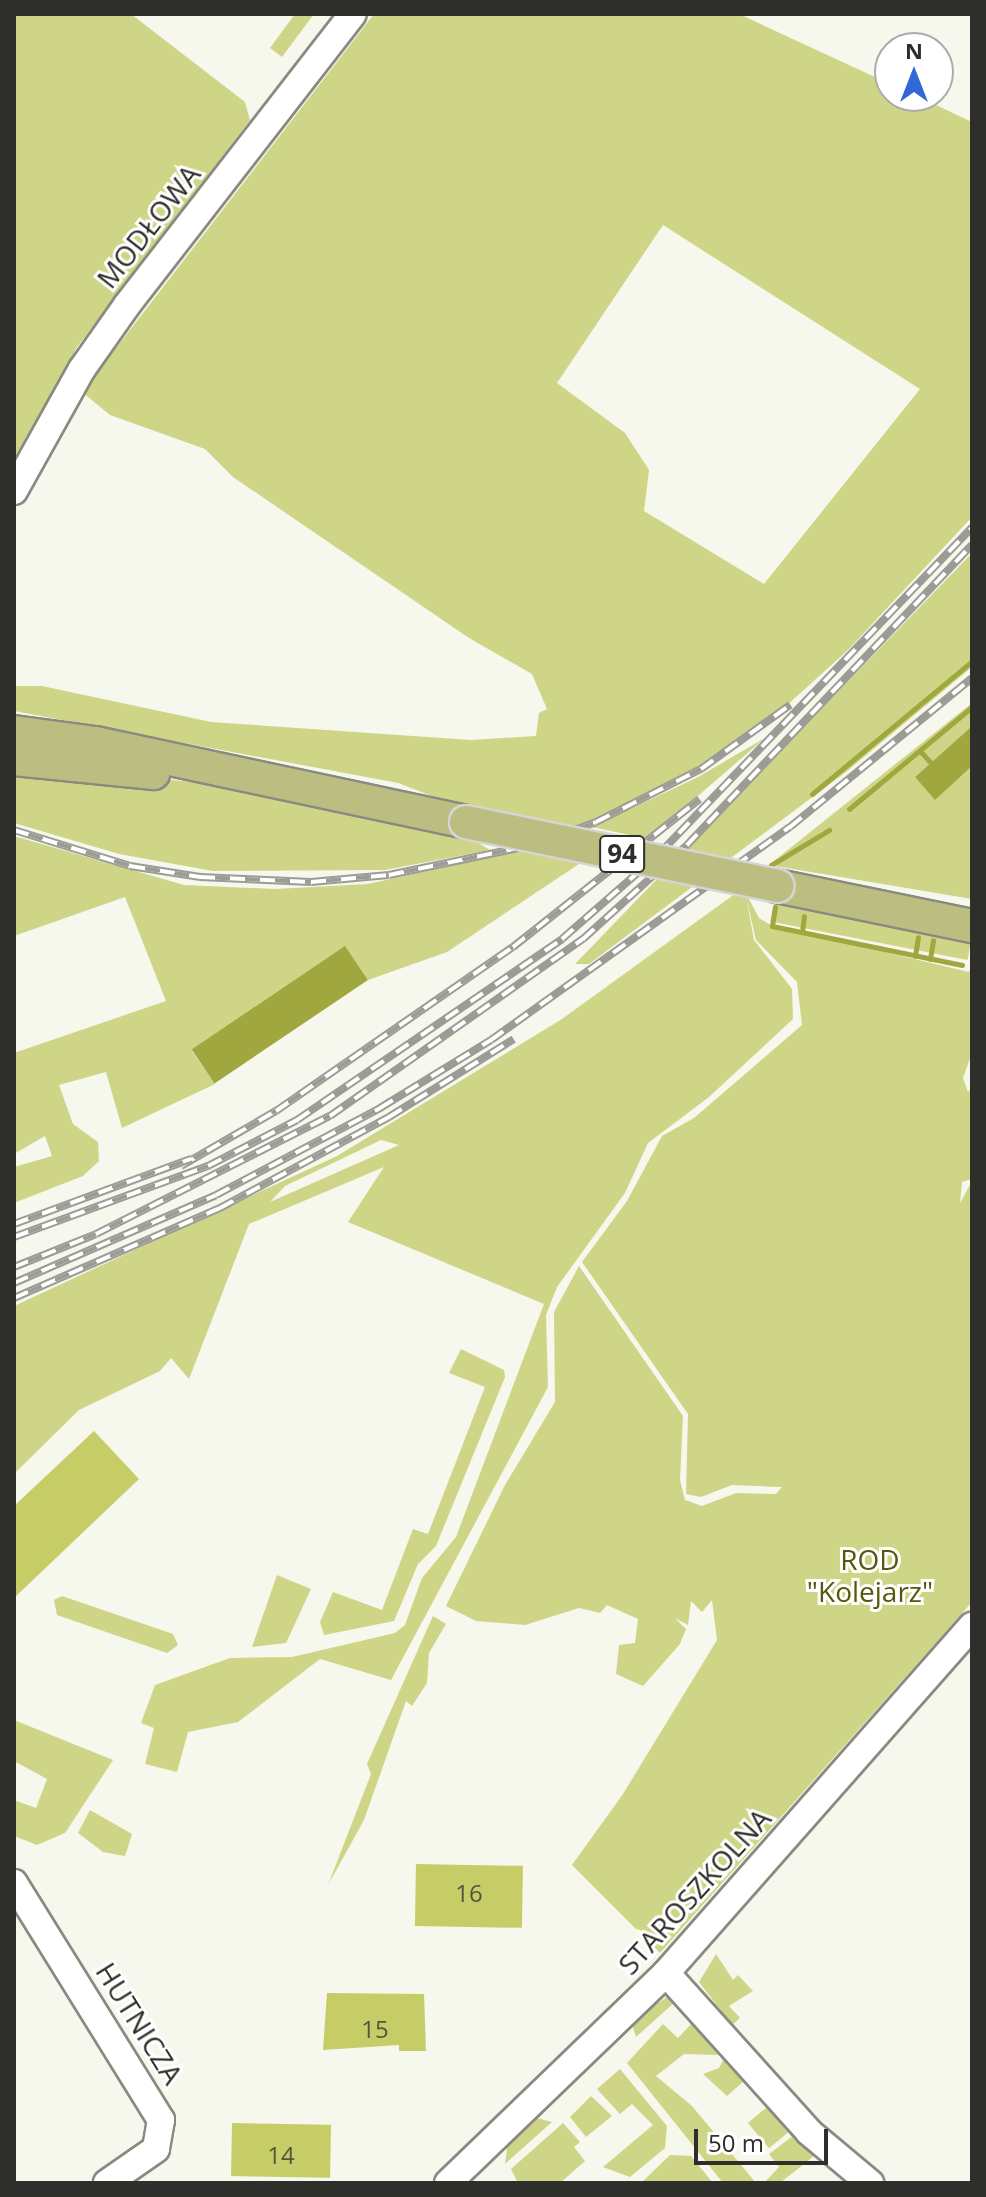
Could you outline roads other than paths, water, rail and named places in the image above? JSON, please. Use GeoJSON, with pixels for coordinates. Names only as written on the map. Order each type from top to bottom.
{"type":"FeatureCollection","features":[{"type":"Feature","properties":{"kind":"main road","name":"94"},"geometry":{"type":"LineString","coordinates":[[14,732],[95,743],[244,778],[972,926]]}},
{"type":"Feature","properties":{"kind":"main road","name":"94"},"geometry":{"type":"LineString","coordinates":[[14,759],[244,778]]}},
{"type":"Feature","properties":{"kind":"street","name":"MODŁOWA"},"geometry":{"type":"LineString","coordinates":[[14,491],[127,305],[353,14]]}},
{"type":"Feature","properties":{"kind":"street","name":"STAROSZKOLNA"},"geometry":{"type":"LineString","coordinates":[[448,2183],[666,1973],[972,1626]]}},
{"type":"Feature","properties":{"kind":"street","name":"HUTNICZA"},"geometry":{"type":"LineString","coordinates":[[14,1883],[161,2120],[156,2149],[107,2183]]}},
{"type":"Feature","properties":{"kind":"street"},"geometry":{"type":"LineString","coordinates":[[666,1973],[809,2132],[870,2183]]}},
{"type":"Feature","properties":{"kind":"waterway"},"geometry":{"type":"LineString","coordinates":[[812,794],[972,661]]}},
{"type":"Feature","properties":{"kind":"waterway"},"geometry":{"type":"LineString","coordinates":[[849,809],[972,707]]}},
{"type":"Feature","properties":{"kind":"waterway"},"geometry":{"type":"LineString","coordinates":[[921,752],[931,763]]}},
{"type":"Feature","properties":{"kind":"waterway"},"geometry":{"type":"LineString","coordinates":[[771,865],[829,830]]}},
{"type":"Feature","properties":{"kind":"waterway"},"geometry":{"type":"LineString","coordinates":[[775,907],[772,926],[962,965]]}},
{"type":"Feature","properties":{"kind":"waterway"},"geometry":{"type":"LineString","coordinates":[[802,932],[804,916]]}},
{"type":"Feature","properties":{"kind":"waterway"},"geometry":{"type":"LineString","coordinates":[[915,956],[918,937]]}},
{"type":"Feature","properties":{"kind":"waterway"},"geometry":{"type":"LineString","coordinates":[[930,959],[933,940]]}},
{"type":"Feature","properties":{"kind":"railway"},"geometry":{"type":"LineString","coordinates":[[14,1237],[208,1166],[297,1120],[562,939],[658,855],[972,527]]}},
{"type":"Feature","properties":{"kind":"railway"},"geometry":{"type":"LineString","coordinates":[[14,1267],[96,1234],[330,1116],[583,939],[687,845],[972,545]]}},
{"type":"Feature","properties":{"kind":"railway"},"geometry":{"type":"LineString","coordinates":[[14,1283],[216,1195],[380,1108],[491,1040],[790,827],[972,678]]}},
{"type":"Feature","properties":{"kind":"railway"},"geometry":{"type":"LineString","coordinates":[[14,830],[130,866],[200,877],[311,882],[389,875],[537,844],[596,822],[701,769],[790,705]]}},
{"type":"Feature","properties":{"kind":"railway"},"geometry":{"type":"LineString","coordinates":[[181,1166],[276,1111],[513,947],[700,799]]}},
{"type":"Feature","properties":{"kind":"railway"},"geometry":{"type":"LineString","coordinates":[[14,1298],[220,1208],[389,1117],[514,1039]]}},
{"type":"Feature","properties":{"kind":"railway"},"geometry":{"type":"LineString","coordinates":[[14,1224],[191,1159]]}},
{"type":"Feature","properties":{"kind":"park label","name":"ROD \"Kolejarz\""},"geometry":{"type":"Point","coordinates":[870,1575]}}]}
